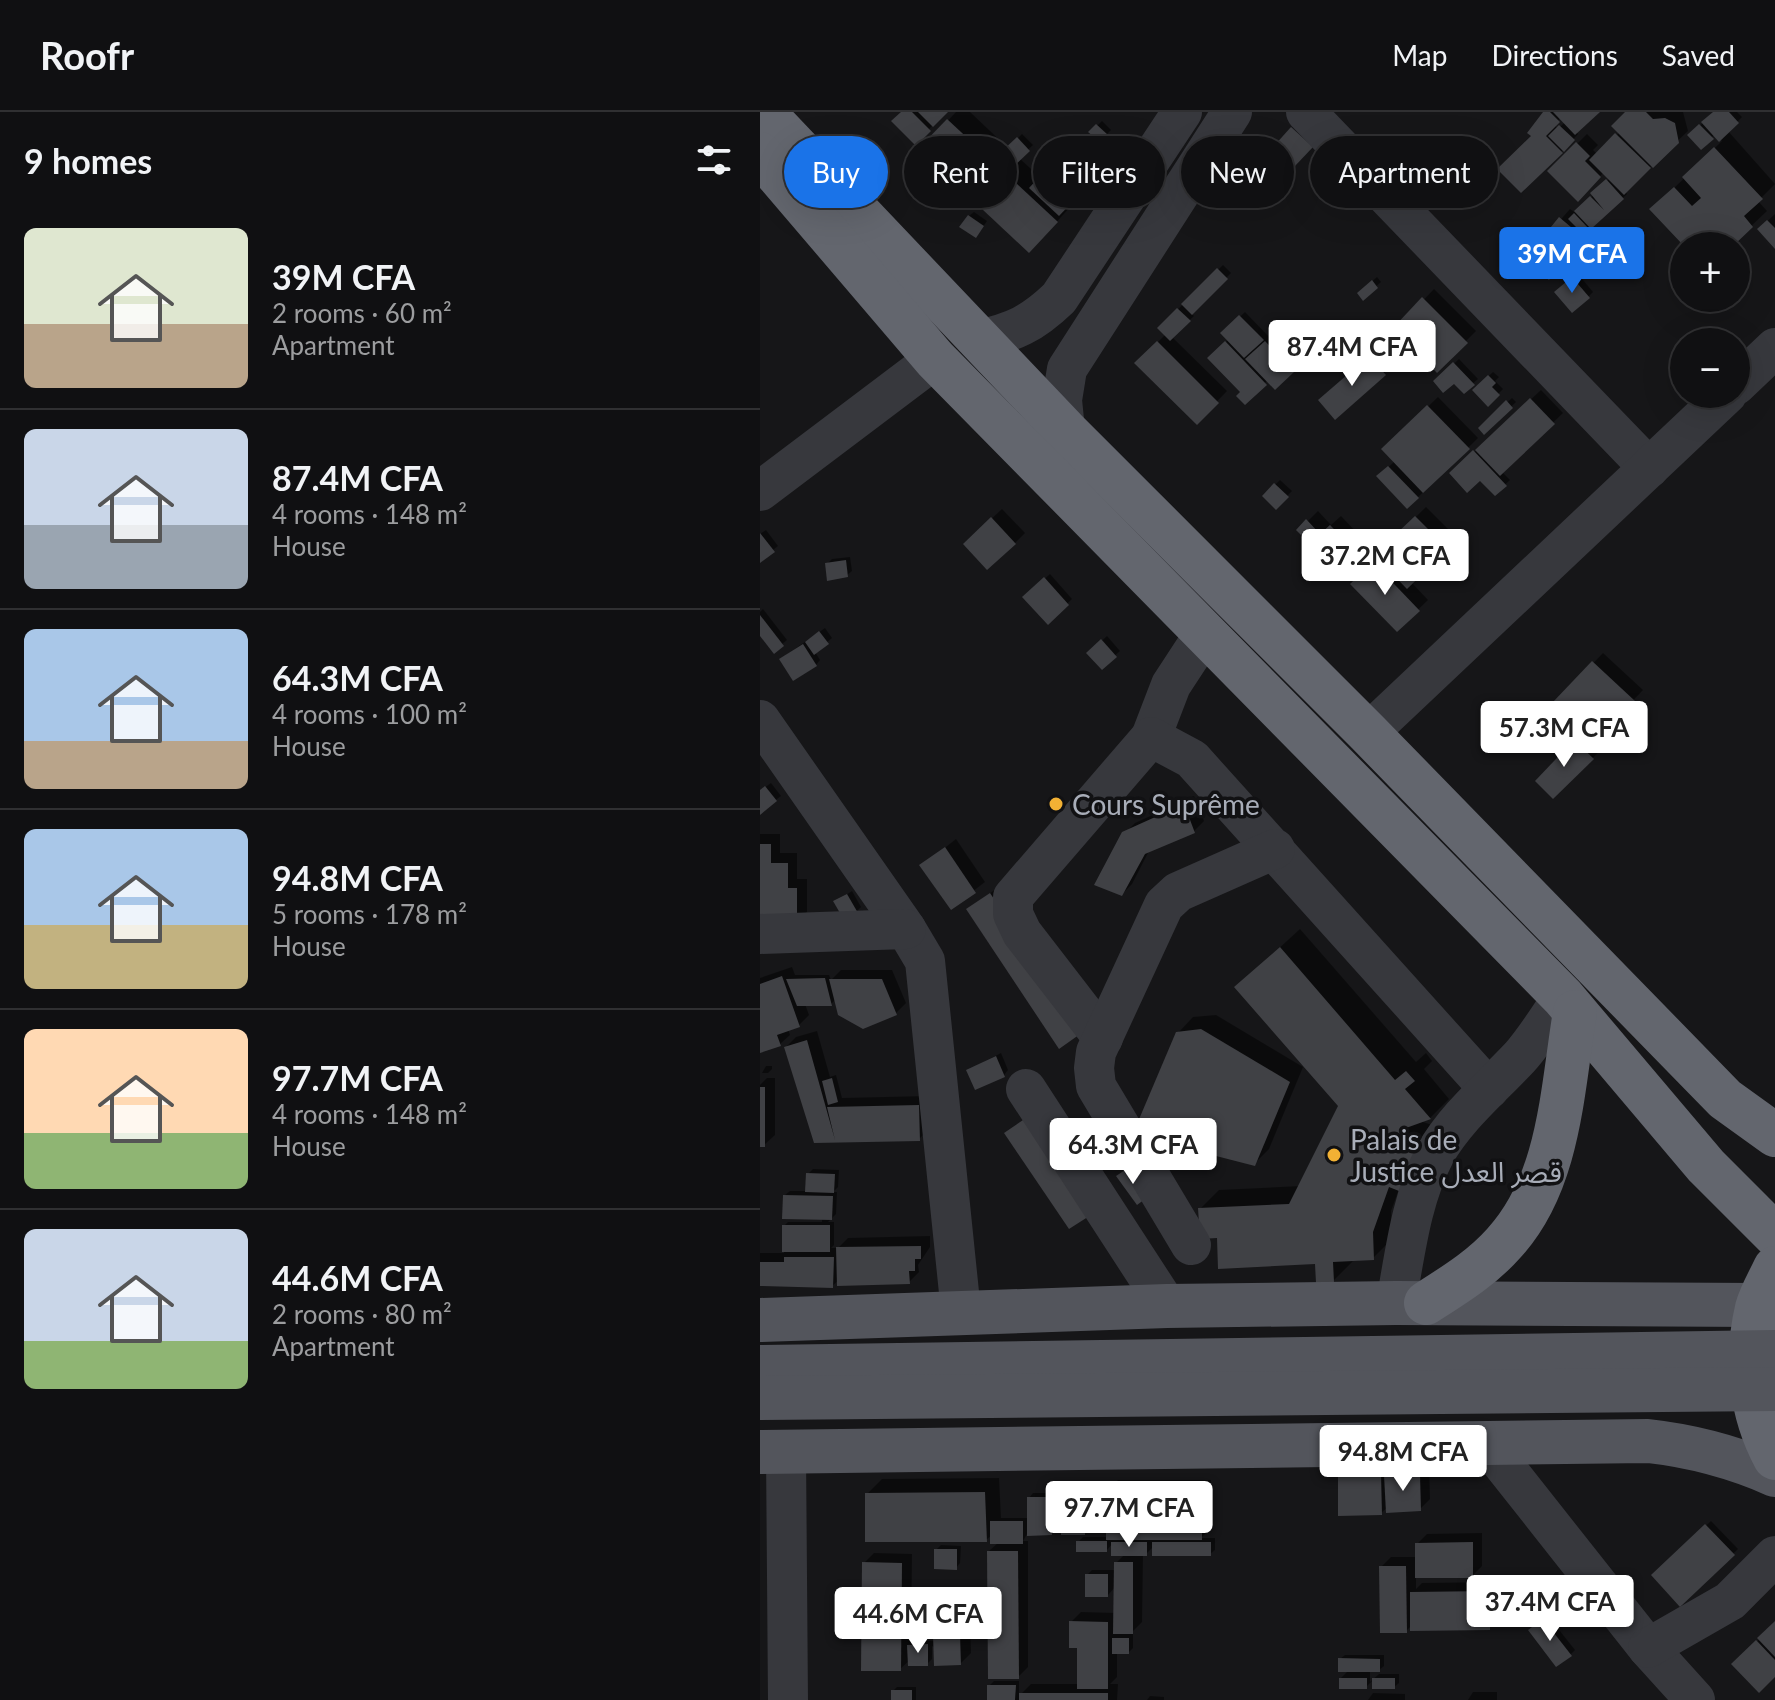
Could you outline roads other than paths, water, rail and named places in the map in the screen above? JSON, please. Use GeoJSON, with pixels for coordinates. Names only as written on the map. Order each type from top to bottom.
{"type":"FeatureCollection","features":[{"type":"Feature","properties":{"kind":"highway"},"geometry":{"type":"LineString","coordinates":[[763,112],[1065,430],[1368,733],[1725,1099],[1775,1135]]}},
{"type":"Feature","properties":{"kind":"highway"},"geometry":{"type":"LineString","coordinates":[[760,154],[935,359],[1569,1004],[1706,1166],[1775,1235]]}},
{"type":"Feature","properties":{"kind":"highway"},"geometry":{"type":"LineString","coordinates":[[1411,1303],[1472,1273],[1505,1243],[1535,1200],[1552,1151],[1569,1004]]}},
{"type":"Feature","properties":{"kind":"highway"},"geometry":{"type":"LineString","coordinates":[[1766,1286],[1750,1350],[1752,1396],[1765,1439],[1775,1458]]}},
{"type":"Feature","properties":{"kind":"main road"},"geometry":{"type":"LineString","coordinates":[[760,1320],[1167,1306],[1411,1303],[1766,1286]]}},
{"type":"Feature","properties":{"kind":"main road"},"geometry":{"type":"LineString","coordinates":[[760,1367],[1775,1352]]}},
{"type":"Feature","properties":{"kind":"main road"},"geometry":{"type":"LineString","coordinates":[[760,1398],[1775,1389]]}},
{"type":"Feature","properties":{"kind":"main road"},"geometry":{"type":"LineString","coordinates":[[773,1452],[1648,1441],[1678,1444],[1747,1462],[1775,1475]]}},
{"type":"Feature","properties":{"kind":"street"},"geometry":{"type":"LineString","coordinates":[[978,340],[1009,333],[1037,320],[1059,298],[1182,112]]}},
{"type":"Feature","properties":{"kind":"street"},"geometry":{"type":"LineString","coordinates":[[1065,430],[1062,400],[1067,369],[1232,112]]}},
{"type":"Feature","properties":{"kind":"street"},"geometry":{"type":"LineString","coordinates":[[1306,112],[1649,468]]}},
{"type":"Feature","properties":{"kind":"street"},"geometry":{"type":"LineString","coordinates":[[1750,372],[1775,348]]}},
{"type":"Feature","properties":{"kind":"street"},"geometry":{"type":"LineString","coordinates":[[760,491],[935,359]]}},
{"type":"Feature","properties":{"kind":"street"},"geometry":{"type":"LineString","coordinates":[[1368,733],[1712,408]]}},
{"type":"Feature","properties":{"kind":"street"},"geometry":{"type":"LineString","coordinates":[[1103,1038],[1022,933],[1013,914],[1013,897],[1151,737],[1171,685],[1205,633]]}},
{"type":"Feature","properties":{"kind":"street"},"geometry":{"type":"LineString","coordinates":[[760,720],[906,929],[925,961],[961,1312]]}},
{"type":"Feature","properties":{"kind":"street"},"geometry":{"type":"LineString","coordinates":[[1151,737],[1192,759],[1489,1089]]}},
{"type":"Feature","properties":{"kind":"street"},"geometry":{"type":"LineString","coordinates":[[1191,1245],[1096,1086],[1094,1068],[1103,1038],[1164,905],[1178,892],[1275,849]]}},
{"type":"Feature","properties":{"kind":"street"},"geometry":{"type":"LineString","coordinates":[[760,934],[906,929]]}},
{"type":"Feature","properties":{"kind":"street"},"geometry":{"type":"LineString","coordinates":[[1411,1303],[1414,1211],[1434,1156],[1447,1135],[1569,1004]]}},
{"type":"Feature","properties":{"kind":"street"},"geometry":{"type":"LineString","coordinates":[[1026,1089],[1167,1306]]}},
{"type":"Feature","properties":{"kind":"street"},"geometry":{"type":"LineString","coordinates":[[1486,1443],[1648,1648],[1695,1700]]}},
{"type":"Feature","properties":{"kind":"street"},"geometry":{"type":"LineString","coordinates":[[773,1452],[788,1700]]}},
{"type":"Feature","properties":{"kind":"street"},"geometry":{"type":"LineString","coordinates":[[1648,1648],[1730,1601],[1775,1556]]}},
{"type":"Feature","properties":{"kind":"place","name":"Cours Suprême"},"geometry":{"type":"Point","coordinates":[1056,804]}},
{"type":"Feature","properties":{"kind":"place","name":"Palais de Justice قصر العدل"},"geometry":{"type":"Point","coordinates":[1334,1155]}}]}
